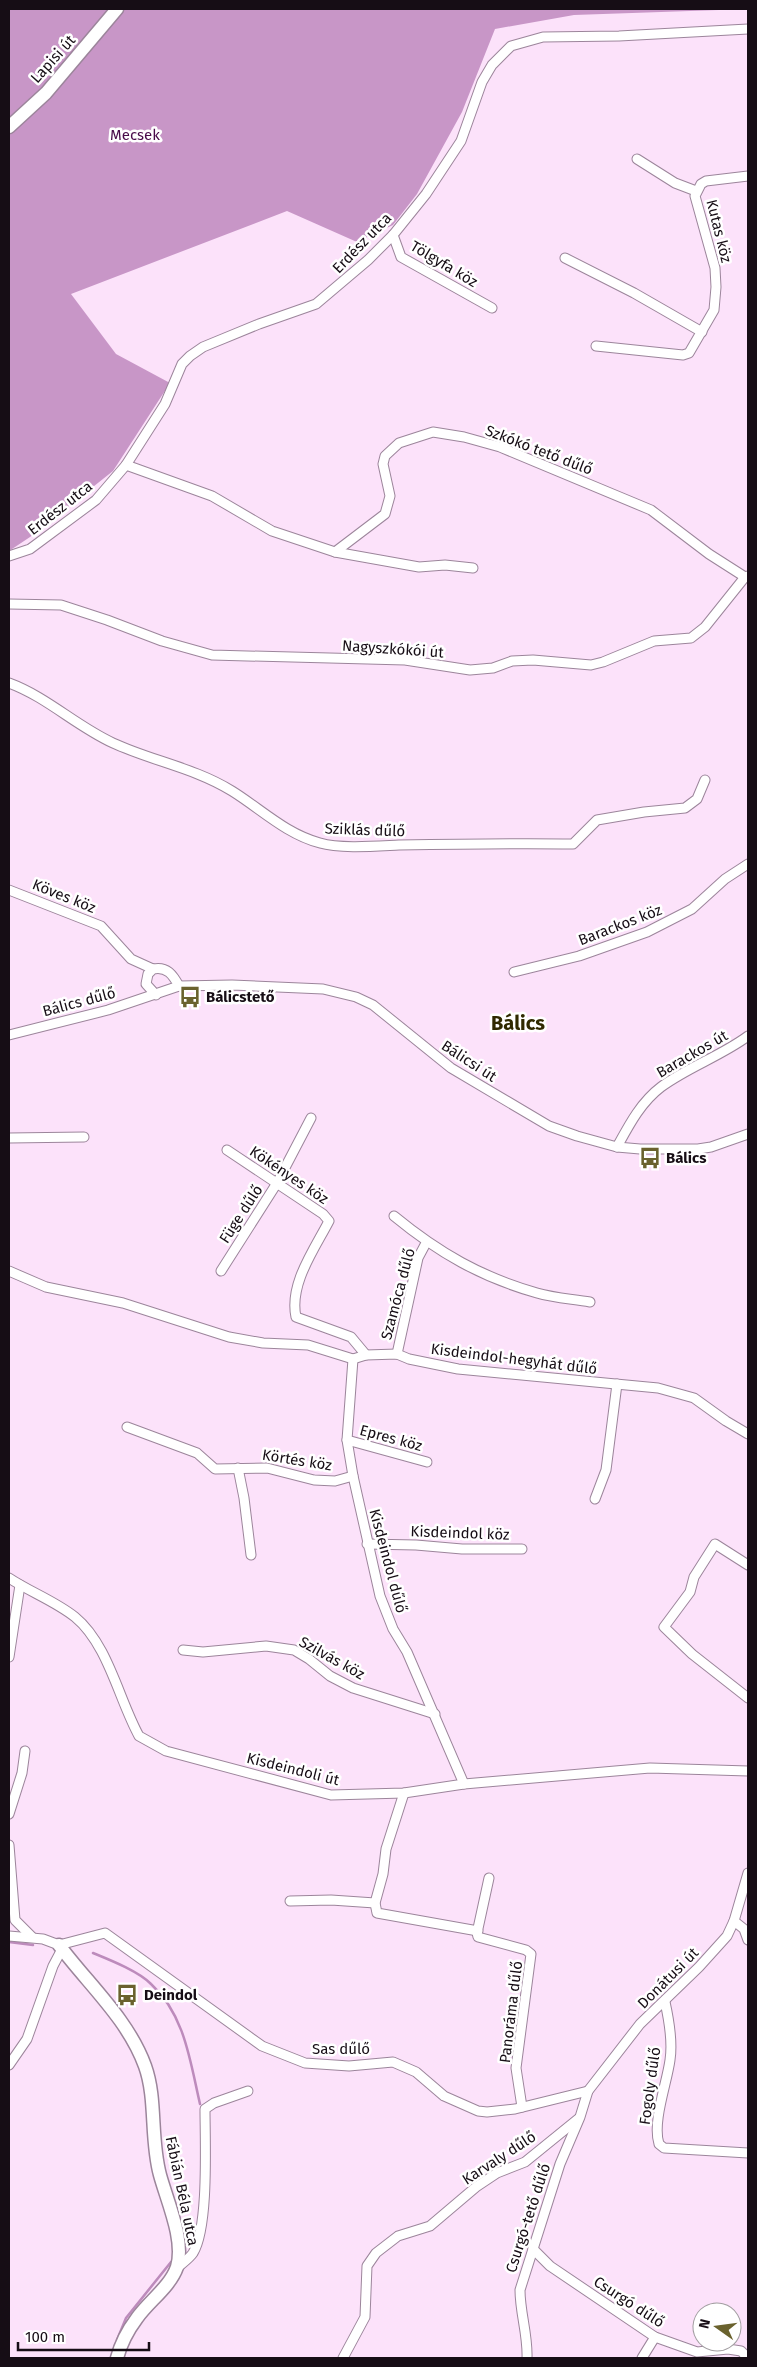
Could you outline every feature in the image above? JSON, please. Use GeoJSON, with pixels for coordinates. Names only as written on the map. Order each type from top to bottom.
{"type":"FeatureCollection","features":[{"type":"Feature","properties":{"kind":"street","name":"Lapisi út"},"geometry":{"type":"LineString","coordinates":[[9,127],[46,92],[82,53],[117,9]]}},
{"type":"Feature","properties":{"kind":"street","name":"Erdész utca"},"geometry":{"type":"LineString","coordinates":[[9,556],[30,549],[96,500],[126,465],[165,404],[182,364],[190,356],[203,347],[258,324],[316,304],[355,272],[393,235],[426,194],[461,141],[482,82],[492,65],[512,46],[543,37],[619,36],[748,29]]}},
{"type":"Feature","properties":{"kind":"street"},"geometry":{"type":"LineString","coordinates":[[637,159],[676,183],[696,191]]}},
{"type":"Feature","properties":{"kind":"street","name":"Kutas köz"},"geometry":{"type":"LineString","coordinates":[[596,346],[683,355],[689,353],[714,310],[716,287],[715,268],[696,205],[696,191],[706,181],[748,176]]}},
{"type":"Feature","properties":{"kind":"street","name":"Tölgyfa köz"},"geometry":{"type":"LineString","coordinates":[[393,235],[400,257],[492,308]]}},
{"type":"Feature","properties":{"kind":"street"},"geometry":{"type":"LineString","coordinates":[[566,258],[634,293],[702,332]]}},
{"type":"Feature","properties":{"kind":"street","name":"Szkókó tető dűlő"},"geometry":{"type":"LineString","coordinates":[[335,552],[385,514],[390,496],[383,464],[385,456],[399,443],[433,432],[464,437],[500,447],[651,510],[709,554],[747,577]]}},
{"type":"Feature","properties":{"kind":"street"},"geometry":{"type":"LineString","coordinates":[[126,465],[212,496],[272,531],[335,552],[419,567],[445,565],[473,568]]}},
{"type":"Feature","properties":{"kind":"street","name":"Nagyszkókói út"},"geometry":{"type":"LineString","coordinates":[[9,604],[61,606],[107,620],[162,641],[212,655],[405,660],[470,670],[493,668],[512,661],[533,660],[591,665],[654,641],[691,638],[705,627],[747,577]]}},
{"type":"Feature","properties":{"kind":"street","name":"Sziklás dűlő"},"geometry":{"type":"LineString","coordinates":[[9,683],[30,691],[84,728],[114,744],[196,773],[232,791],[264,815],[298,834],[321,844],[357,846],[573,844],[597,820],[644,812],[685,808],[697,799],[706,780]]}},
{"type":"Feature","properties":{"kind":"street","name":"Barackos köz"},"geometry":{"type":"LineString","coordinates":[[514,972],[579,956],[647,932],[692,909],[725,879],[748,864]]}},
{"type":"Feature","properties":{"kind":"street","name":"Köves köz"},"geometry":{"type":"LineString","coordinates":[[9,890],[101,926],[131,959],[153,968]]}},
{"type":"Feature","properties":{"kind":"street"},"geometry":{"type":"LineString","coordinates":[[156,995],[146,984],[148,974],[153,968],[162,968],[169,971],[179,986]]}},
{"type":"Feature","properties":{"kind":"street","name":"Bálicsi út"},"geometry":{"type":"LineString","coordinates":[[156,995],[179,986],[232,985],[323,989],[373,1005],[451,1068],[549,1126],[577,1136],[617,1147],[698,1149],[711,1147],[748,1134]]}},
{"type":"Feature","properties":{"kind":"street","name":"Bálics dűlő"},"geometry":{"type":"LineString","coordinates":[[9,1035],[108,1010],[156,995]]}},
{"type":"Feature","properties":{"kind":"street","name":"Barackos út"},"geometry":{"type":"LineString","coordinates":[[617,1147],[635,1117],[661,1088],[731,1048],[748,1036]]}},
{"type":"Feature","properties":{"kind":"street","name":"Füge dűlő"},"geometry":{"type":"LineString","coordinates":[[221,1271],[277,1183],[311,1118]]}},
{"type":"Feature","properties":{"kind":"street"},"geometry":{"type":"LineString","coordinates":[[9,1138],[84,1137]]}},
{"type":"Feature","properties":{"kind":"street","name":"Kökényes köz"},"geometry":{"type":"LineString","coordinates":[[227,1150],[322,1214],[329,1222],[302,1273],[293,1304],[296,1317],[351,1337],[358,1343],[366,1355]]}},
{"type":"Feature","properties":{"kind":"street","name":"Szamóca dűlő"},"geometry":{"type":"LineString","coordinates":[[394,1216],[426,1243],[493,1279],[539,1294],[590,1302]]}},
{"type":"Feature","properties":{"kind":"street","name":"Szamóca dűlő"},"geometry":{"type":"LineString","coordinates":[[397,1354],[418,1258],[426,1243]]}},
{"type":"Feature","properties":{"kind":"street"},"geometry":{"type":"LineString","coordinates":[[9,1271],[46,1287],[123,1303],[229,1337],[263,1342],[308,1345],[353,1359]]}},
{"type":"Feature","properties":{"kind":"street","name":"Kisdeindol-hegyhát dűlő"},"geometry":{"type":"LineString","coordinates":[[353,1359],[366,1355],[397,1354],[416,1361],[458,1369],[658,1388],[694,1398],[748,1434]]}},
{"type":"Feature","properties":{"kind":"street","name":"Kisdeindol dűlő"},"geometry":{"type":"LineString","coordinates":[[353,1359],[347,1440],[367,1544],[380,1596],[392,1629],[407,1652],[464,1784]]}},
{"type":"Feature","properties":{"kind":"street"},"geometry":{"type":"LineString","coordinates":[[595,1498],[606,1470],[617,1384]]}},
{"type":"Feature","properties":{"kind":"street","name":"Körtés köz"},"geometry":{"type":"LineString","coordinates":[[127,1427],[197,1453],[215,1468],[267,1468],[314,1480],[335,1481],[353,1476]]}},
{"type":"Feature","properties":{"kind":"street","name":"Epres köz"},"geometry":{"type":"LineString","coordinates":[[347,1440],[428,1462]]}},
{"type":"Feature","properties":{"kind":"street"},"geometry":{"type":"LineString","coordinates":[[238,1468],[244,1498],[251,1555]]}},
{"type":"Feature","properties":{"kind":"street","name":"Kisdeindol köz"},"geometry":{"type":"LineString","coordinates":[[367,1544],[416,1545],[462,1550],[522,1549]]}},
{"type":"Feature","properties":{"kind":"street"},"geometry":{"type":"LineString","coordinates":[[748,1565],[715,1544],[694,1577],[690,1592],[664,1627],[692,1654],[748,1698]]}},
{"type":"Feature","properties":{"kind":"street","name":"Kisdeindoli út"},"geometry":{"type":"LineString","coordinates":[[9,1578],[58,1605],[83,1625],[99,1647],[139,1736],[166,1751],[331,1795],[404,1793],[464,1784],[650,1768],[748,1772]]}},
{"type":"Feature","properties":{"kind":"street"},"geometry":{"type":"LineString","coordinates":[[9,1657],[20,1585]]}},
{"type":"Feature","properties":{"kind":"street","name":"Szilvás köz"},"geometry":{"type":"LineString","coordinates":[[183,1650],[203,1652],[266,1646],[294,1650],[310,1659],[330,1676],[353,1688],[434,1714]]}},
{"type":"Feature","properties":{"kind":"street"},"geometry":{"type":"LineString","coordinates":[[9,1814],[22,1773],[25,1751]]}},
{"type":"Feature","properties":{"kind":"street"},"geometry":{"type":"LineString","coordinates":[[290,1901],[331,1900],[375,1903],[383,1874],[386,1849],[404,1793]]}},
{"type":"Feature","properties":{"kind":"street"},"geometry":{"type":"LineString","coordinates":[[9,1845],[15,1920],[34,1938]]}},
{"type":"Feature","properties":{"kind":"street","name":"Donátusi út"},"geometry":{"type":"LineString","coordinates":[[588,2091],[640,2024],[665,2002],[727,1936],[734,1921],[748,1874]]}},
{"type":"Feature","properties":{"kind":"street"},"geometry":{"type":"LineString","coordinates":[[478,1931],[490,1878]]}},
{"type":"Feature","properties":{"kind":"street","name":"Panoráma dűlő"},"geometry":{"type":"LineString","coordinates":[[375,1903],[377,1914],[478,1931],[478,1937],[482,1939],[526,1950],[532,1954],[516,2068],[522,2107]]}},
{"type":"Feature","properties":{"kind":"street"},"geometry":{"type":"LineString","coordinates":[[734,1921],[744,1930],[748,1940]]}},
{"type":"Feature","properties":{"kind":"street","name":"Sas dűlő"},"geometry":{"type":"LineString","coordinates":[[61,1947],[105,1933],[262,2046],[304,2063],[349,2066],[393,2062],[416,2072],[444,2096],[478,2111],[487,2112],[522,2107],[588,2091]]}},
{"type":"Feature","properties":{"kind":"street"},"geometry":{"type":"LineString","coordinates":[[9,1936],[43,1939],[61,1947],[27,2039],[9,2064]]}},
{"type":"Feature","properties":{"kind":"street","name":"Fábián Béla utca"},"geometry":{"type":"LineString","coordinates":[[61,1947],[121,2023],[145,2065],[150,2089],[153,2140],[157,2164],[178,2238],[180,2253],[176,2269],[159,2294],[138,2317],[122,2342],[117,2358]]}},
{"type":"Feature","properties":{"kind":"street","name":"Fogoly dűlő"},"geometry":{"type":"LineString","coordinates":[[665,2002],[670,2032],[670,2058],[658,2128],[660,2144],[664,2148],[748,2153]]}},
{"type":"Feature","properties":{"kind":"street"},"geometry":{"type":"LineString","coordinates":[[176,2269],[193,2254],[201,2231],[205,2190],[206,2108],[214,2103],[248,2091]]}},
{"type":"Feature","properties":{"kind":"street","name":"Csurgó-tető dűlő"},"geometry":{"type":"LineString","coordinates":[[527,2358],[528,2347],[520,2311],[520,2290],[560,2164],[580,2117],[588,2091]]}},
{"type":"Feature","properties":{"kind":"street","name":"Karvaly dűlő"},"geometry":{"type":"LineString","coordinates":[[343,2358],[365,2317],[367,2266],[376,2253],[398,2236],[430,2226],[497,2173],[525,2162],[580,2117]]}},
{"type":"Feature","properties":{"kind":"street","name":"Csurgó dűlő"},"geometry":{"type":"LineString","coordinates":[[532,2249],[550,2266],[654,2337],[697,2352],[728,2349],[741,2351],[748,2358]]}},
{"type":"Feature","properties":{"kind":"street"},"geometry":{"type":"LineString","coordinates":[[642,2358],[654,2337]]}},
{"type":"Feature","properties":{"kind":"green space","name":"Mecsek"},"geometry":{"type":"Polygon","coordinates":[[[9,9],[748,9],[574,15],[495,29],[462,112],[417,194],[393,225],[357,242],[287,211],[71,294],[116,354],[170,383],[113,471],[30,537],[9,551],[9,9]]]}},
{"type":"Feature","properties":{"kind":"waterway"},"geometry":{"type":"LineString","coordinates":[[9,1942],[33,1945]]}},
{"type":"Feature","properties":{"kind":"waterway"},"geometry":{"type":"LineString","coordinates":[[93,1953],[124,1966],[145,1979],[162,1996],[172,2010],[179,2024],[189,2055],[200,2104]]}},
{"type":"Feature","properties":{"kind":"waterway"},"geometry":{"type":"LineString","coordinates":[[117,2340],[126,2318],[171,2262]]}},
{"type":"Feature","properties":{"kind":"place","name":"Bálicstető"},"geometry":{"type":"Point","coordinates":[190,997]}},
{"type":"Feature","properties":{"kind":"place","name":"Bálics"},"geometry":{"type":"Point","coordinates":[650,1158]}},
{"type":"Feature","properties":{"kind":"place","name":"Deindol"},"geometry":{"type":"Point","coordinates":[127,1995]}},
{"type":"Feature","properties":{"kind":"district","name":"Bálics"},"geometry":{"type":"Point","coordinates":[518,1023]}}]}
